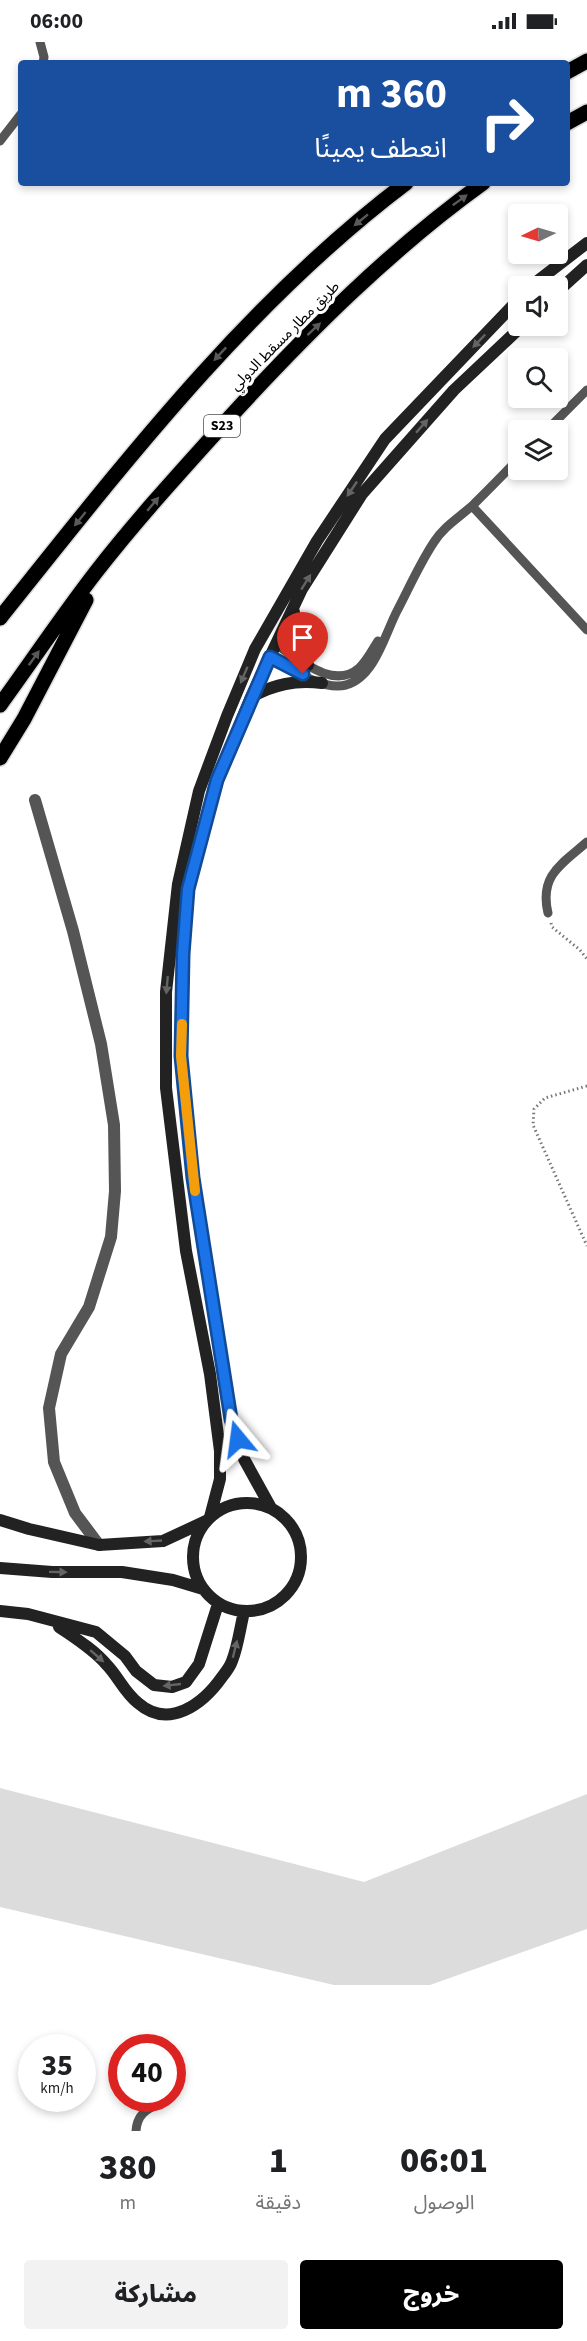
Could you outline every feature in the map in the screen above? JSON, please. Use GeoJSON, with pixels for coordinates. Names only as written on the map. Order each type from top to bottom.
{"type":"FeatureCollection","features":[{"type":"Feature","properties":{"kind":"main road"},"geometry":{"type":"LineString","coordinates":[[570,70],[587,61]]}},
{"type":"Feature","properties":{"kind":"main road"},"geometry":{"type":"LineString","coordinates":[[570,121],[587,112]]}},
{"type":"Feature","properties":{"kind":"main road"},"geometry":{"type":"LineString","coordinates":[[0,618],[130,457],[217,356],[313,262],[402,186]]}},
{"type":"Feature","properties":{"kind":"main road","name":"طريق مطار مسقط الدولي"},"geometry":{"type":"LineString","coordinates":[[0,705],[96,572],[178,473],[291,350],[375,271],[450,207],[479,186]]}},
{"type":"Feature","properties":{"kind":"main road"},"geometry":{"type":"LineString","coordinates":[[0,758],[24,719],[87,598],[96,572]]}},
{"type":"Feature","properties":{"kind":"street"},"geometry":{"type":"LineString","coordinates":[[544,276],[587,243]]}},
{"type":"Feature","properties":{"kind":"street"},"geometry":{"type":"LineString","coordinates":[[568,282],[587,265]]}},
{"type":"Feature","properties":{"kind":"street"},"geometry":{"type":"LineString","coordinates":[[0,1520],[29,1530],[99,1545],[163,1541],[208,1519],[229,1505],[250,1502],[271,1508],[283,1515],[298,1538],[302,1551],[298,1578],[282,1600],[271,1607],[244,1612],[231,1610],[218,1604],[203,1589],[195,1572],[193,1554],[197,1536],[208,1519],[220,1479],[220,1450],[210,1374],[186,1251],[166,1088],[166,992],[178,884],[199,791],[226,716],[261,637],[317,541],[385,439],[508,310]]}},
{"type":"Feature","properties":{"kind":"street"},"geometry":{"type":"LineString","coordinates":[[271,1508],[244,1459],[231,1419],[193,1178],[181,1056],[183,954],[188,889],[217,780],[251,697],[294,604],[362,494],[454,390],[511,336]]}},
{"type":"Feature","properties":{"kind":"street"},"geometry":{"type":"LineString","coordinates":[[294,604],[293,625],[298,646],[308,665]]}},
{"type":"Feature","properties":{"kind":"street"},"geometry":{"type":"LineString","coordinates":[[261,637],[275,644]]}},
{"type":"Feature","properties":{"kind":"street"},"geometry":{"type":"LineString","coordinates":[[255,649],[270,657]]}},
{"type":"Feature","properties":{"kind":"street"},"geometry":{"type":"LineString","coordinates":[[251,697],[267,688],[285,683],[303,681],[322,683]]}},
{"type":"Feature","properties":{"kind":"street"},"geometry":{"type":"LineString","coordinates":[[36,800],[70,920],[101,1044],[114,1125],[116,1191],[111,1237],[89,1307],[61,1354],[49,1408],[54,1462],[75,1513],[99,1545]]}},
{"type":"Feature","properties":{"kind":"street"},"geometry":{"type":"LineString","coordinates":[[0,1568],[52,1572],[122,1572],[165,1579],[203,1589]]}},
{"type":"Feature","properties":{"kind":"street"},"geometry":{"type":"LineString","coordinates":[[0,1611],[28,1614],[50,1622],[96,1632],[125,1656],[136,1671],[154,1685],[172,1687],[186,1682],[199,1664],[218,1604]]}},
{"type":"Feature","properties":{"kind":"street"},"geometry":{"type":"LineString","coordinates":[[50,1622],[80,1641],[107,1664],[126,1692],[140,1705],[158,1713],[174,1714],[191,1709],[216,1686],[232,1664],[244,1612]]}},
{"type":"Feature","properties":{"kind":"lane"},"geometry":{"type":"LineString","coordinates":[[40,42],[44,60]]}},
{"type":"Feature","properties":{"kind":"lane"},"geometry":{"type":"LineString","coordinates":[[0,141],[18,118]]}},
{"type":"Feature","properties":{"kind":"lane"},"geometry":{"type":"LineString","coordinates":[[557,420],[587,390]]}},
{"type":"Feature","properties":{"kind":"lane"},"geometry":{"type":"LineString","coordinates":[[270,657],[322,683],[346,685],[359,678],[369,667],[434,542],[457,516],[472,506],[508,469]]}},
{"type":"Feature","properties":{"kind":"lane"},"geometry":{"type":"LineString","coordinates":[[472,506],[587,630]]}},
{"type":"Feature","properties":{"kind":"lane"},"geometry":{"type":"LineString","coordinates":[[275,644],[308,665],[328,675],[338,676],[348,674],[364,662],[387,630]]}},
{"type":"Feature","properties":{"kind":"lane"},"geometry":{"type":"LineString","coordinates":[[548,913],[545,898],[547,884],[553,872],[587,842]]}},
{"type":"Feature","properties":{"kind":"lane"},"geometry":{"type":"LineString","coordinates":[[136,2131],[137,2122],[144,2112]]}},
{"type":"Feature","properties":{"kind":"path"},"geometry":{"type":"LineString","coordinates":[[548,913],[552,927],[580,950],[587,959]]}},
{"type":"Feature","properties":{"kind":"path"},"geometry":{"type":"LineString","coordinates":[[587,1086],[545,1098],[534,1109],[533,1125],[587,1246]]}},
{"type":"Feature","properties":{"kind":"shaded area"},"geometry":{"type":"Polygon","coordinates":[[[0,1788],[364,1882],[587,1794],[587,1929],[430,1985],[334,1985],[0,1907],[0,1788]]]}},
{"type":"Feature","properties":{"kind":"slow traffic"},"geometry":{"type":"LineString","coordinates":[[182,1024],[181,1056],[195,1191]]}},
{"type":"Feature","properties":{"kind":"route"},"geometry":{"type":"LineString","coordinates":[[238,1439],[231,1419],[200,1226],[181,1056],[183,954],[188,889],[217,780],[270,657],[303,674]]}}]}
